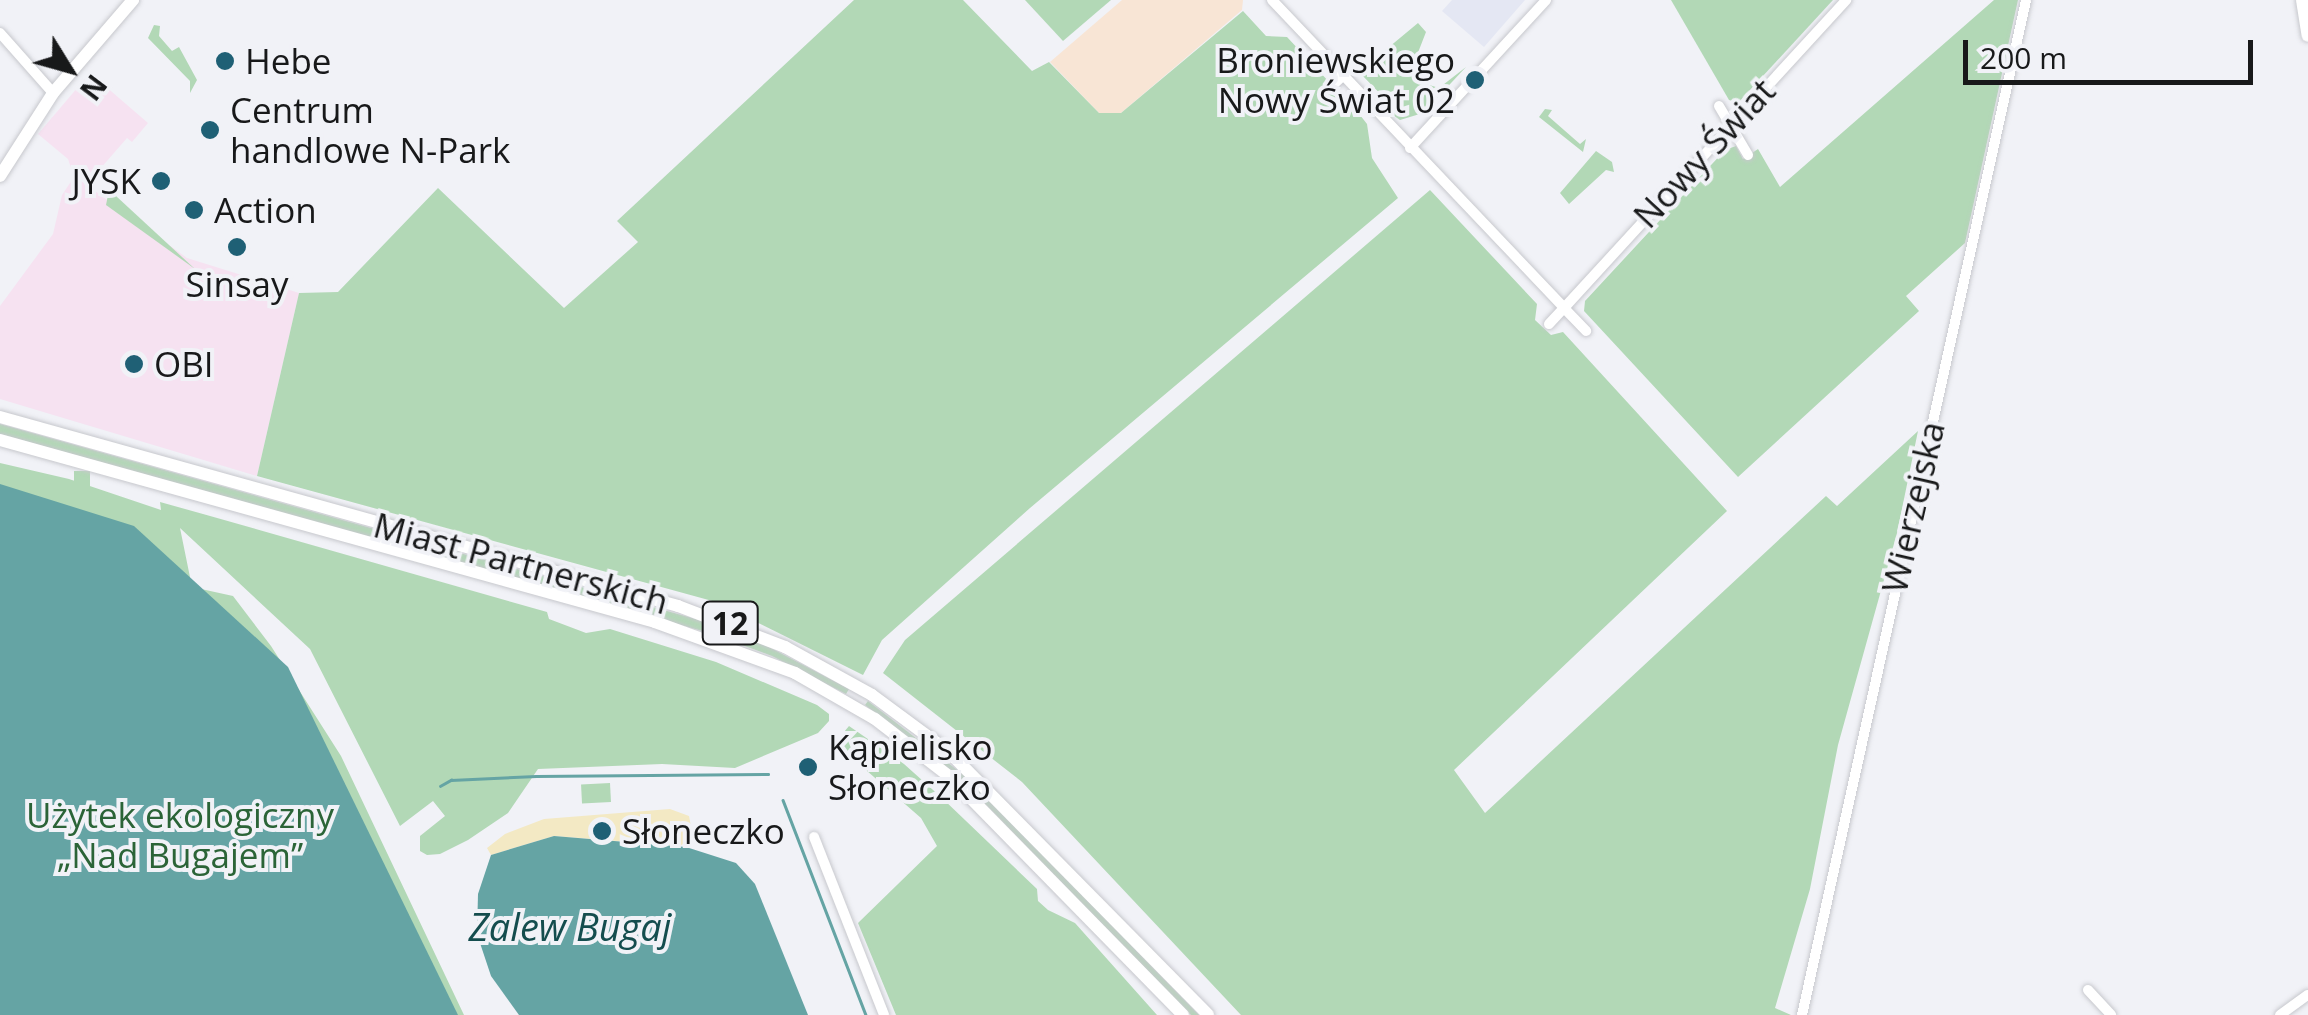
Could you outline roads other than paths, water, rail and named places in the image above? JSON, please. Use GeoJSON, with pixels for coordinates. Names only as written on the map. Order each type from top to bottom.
{"type":"FeatureCollection","features":[{"type":"Feature","properties":{"kind":"main road"},"geometry":{"type":"LineString","coordinates":[[0,176],[53,93],[133,0]]}},
{"type":"Feature","properties":{"kind":"main road"},"geometry":{"type":"LineString","coordinates":[[2302,0],[2308,36]]}},
{"type":"Feature","properties":{"kind":"main road","name":"Miast Partnerskich"},"geometry":{"type":"LineString","coordinates":[[0,418],[684,608],[785,647],[872,695],[949,752],[1208,1015]]}},
{"type":"Feature","properties":{"kind":"main road","name":"Miast Partnerskich"},"geometry":{"type":"LineString","coordinates":[[0,440],[654,622],[795,673],[875,719],[950,777],[1183,1015]]}},
{"type":"Feature","properties":{"kind":"street"},"geometry":{"type":"LineString","coordinates":[[1410,148],[1546,0]]}},
{"type":"Feature","properties":{"kind":"street","name":"Nowy Świat"},"geometry":{"type":"LineString","coordinates":[[1550,324],[1846,0]]}},
{"type":"Feature","properties":{"kind":"street","name":"Wierzejska"},"geometry":{"type":"LineString","coordinates":[[1802,1015],[2026,0]]}},
{"type":"Feature","properties":{"kind":"street"},"geometry":{"type":"LineString","coordinates":[[1264,14],[1274,2],[1586,331]]}},
{"type":"Feature","properties":{"kind":"street"},"geometry":{"type":"LineString","coordinates":[[0,33],[53,93]]}},
{"type":"Feature","properties":{"kind":"street"},"geometry":{"type":"LineString","coordinates":[[1719,106],[1748,155]]}},
{"type":"Feature","properties":{"kind":"street"},"geometry":{"type":"LineString","coordinates":[[814,837],[884,1015]]}},
{"type":"Feature","properties":{"kind":"street"},"geometry":{"type":"LineString","coordinates":[[2088,990],[2110,1015]]}},
{"type":"Feature","properties":{"kind":"street"},"geometry":{"type":"LineString","coordinates":[[2280,1015],[2308,995]]}},
{"type":"Feature","properties":{"kind":"water","name":"Użytek ekologiczny „Nad Bugajem”"},"geometry":{"type":"Polygon","coordinates":[[[0,484],[134,526],[288,667],[458,1015],[0,1015],[0,484]]]}},
{"type":"Feature","properties":{"kind":"water","name":"Zalew Bugaj"},"geometry":{"type":"Polygon","coordinates":[[[554,836],[686,847],[736,863],[755,884],[808,1015],[519,1015],[491,976],[477,934],[478,894],[491,855],[554,836]]]}},
{"type":"Feature","properties":{"kind":"waterway"},"geometry":{"type":"LineString","coordinates":[[440,786],[451,780],[536,776],[768,774]]}},
{"type":"Feature","properties":{"kind":"waterway"},"geometry":{"type":"LineString","coordinates":[[783,800],[866,1015]]}},
{"type":"Feature","properties":{"kind":"place","name":"Hebe"},"geometry":{"type":"Point","coordinates":[225,61]}},
{"type":"Feature","properties":{"kind":"place","name":"Broniewskiego Nowy Świat 02"},"geometry":{"type":"Point","coordinates":[1475,80]}},
{"type":"Feature","properties":{"kind":"place","name":"Centrum handlowe N-Park"},"geometry":{"type":"Point","coordinates":[210,130]}},
{"type":"Feature","properties":{"kind":"place","name":"JYSK"},"geometry":{"type":"Point","coordinates":[161,181]}},
{"type":"Feature","properties":{"kind":"place","name":"Action"},"geometry":{"type":"Point","coordinates":[194,210]}},
{"type":"Feature","properties":{"kind":"place","name":"Sinsay"},"geometry":{"type":"Point","coordinates":[237,247]}},
{"type":"Feature","properties":{"kind":"place","name":"OBI"},"geometry":{"type":"Point","coordinates":[134,364]}},
{"type":"Feature","properties":{"kind":"place","name":"Kąpielisko Słoneczko"},"geometry":{"type":"Point","coordinates":[808,767]}},
{"type":"Feature","properties":{"kind":"place","name":"Słoneczko"},"geometry":{"type":"Point","coordinates":[602,831]}}]}
